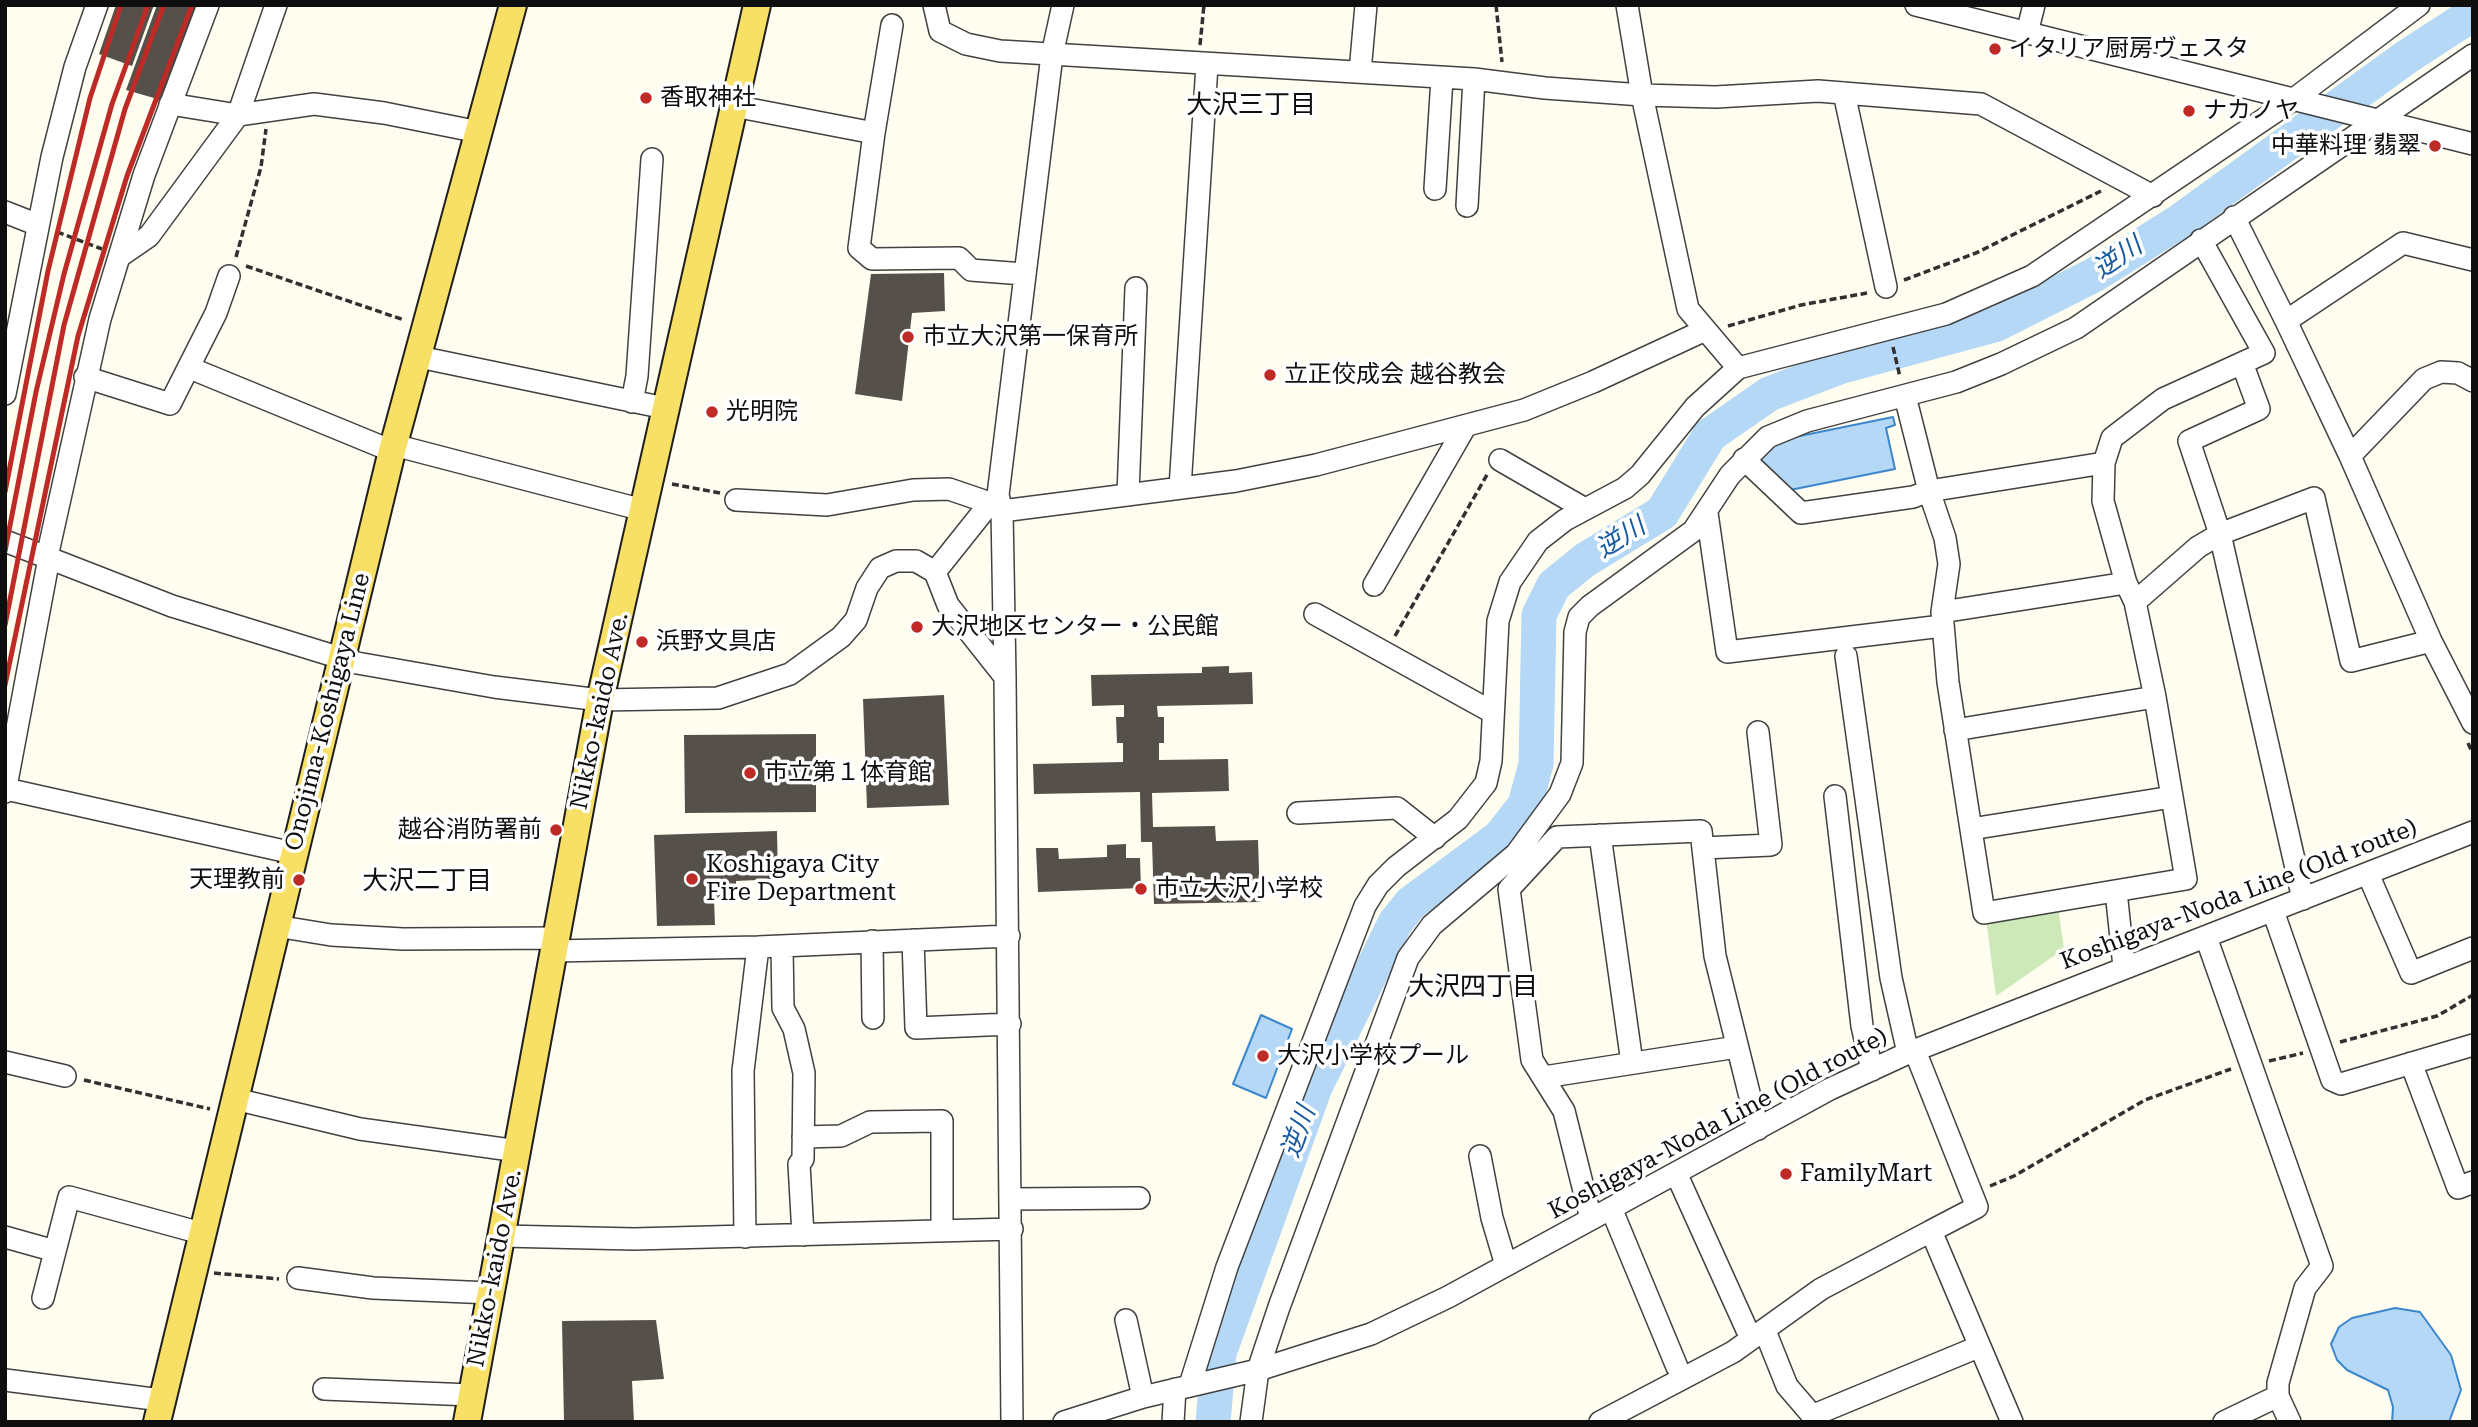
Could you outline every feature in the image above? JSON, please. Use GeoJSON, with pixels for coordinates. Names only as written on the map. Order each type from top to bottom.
{"type":"FeatureCollection","features":[{"type":"Feature","properties":{"kind":"main road","name":"Onojima-Koshigaya Line"},"geometry":{"type":"LineString","coordinates":[[159,1411],[393,448],[513,5]]}},
{"type":"Feature","properties":{"kind":"main road","name":"Nikko-kaido Ave."},"geometry":{"type":"LineString","coordinates":[[467,1422],[600,700],[757,5]]}},
{"type":"Feature","properties":{"kind":"street"},"geometry":{"type":"LineString","coordinates":[[5,394],[8,360],[75,66],[97,5]]}},
{"type":"Feature","properties":{"kind":"street"},"geometry":{"type":"LineString","coordinates":[[208,5],[170,104],[120,256],[85,377],[48,558],[6,791],[293,853]]}},
{"type":"Feature","properties":{"kind":"street"},"geometry":{"type":"LineString","coordinates":[[120,256],[149,236],[238,115],[276,5]]}},
{"type":"Feature","properties":{"kind":"street"},"geometry":{"type":"LineString","coordinates":[[934,5],[940,31],[966,44],[1000,51],[1474,79],[1642,95],[1844,93],[1980,104],[2153,196]]}},
{"type":"Feature","properties":{"kind":"street"},"geometry":{"type":"LineString","coordinates":[[1360,72],[1366,5]]}},
{"type":"Feature","properties":{"kind":"street"},"geometry":{"type":"LineString","coordinates":[[1627,5],[1642,95],[1688,309],[1703,331],[1738,368]]}},
{"type":"Feature","properties":{"kind":"street"},"geometry":{"type":"LineString","coordinates":[[1916,5],[2473,144]]}},
{"type":"Feature","properties":{"kind":"street"},"geometry":{"type":"LineString","coordinates":[[2027,33],[2034,5]]}},
{"type":"Feature","properties":{"kind":"street"},"geometry":{"type":"LineString","coordinates":[[1173,1422],[1227,1267],[1365,906],[1378,885],[1396,867],[1458,819],[1486,783],[1491,761],[1498,621],[1510,582],[1538,541],[1564,520],[1625,488],[1640,475],[1695,407],[1738,368],[1946,314],[2032,276],[2298,100],[2419,5]]}},
{"type":"Feature","properties":{"kind":"street"},"geometry":{"type":"LineString","coordinates":[[1012,1422],[1005,677],[996,507],[1060,6]]}},
{"type":"Feature","properties":{"kind":"street"},"geometry":{"type":"LineString","coordinates":[[892,24],[859,248],[872,259],[959,258],[971,270],[1024,274]]}},
{"type":"Feature","properties":{"kind":"street"},"geometry":{"type":"LineString","coordinates":[[1251,1422],[1252,1371],[1408,958],[1432,925],[1516,854],[1560,794],[1574,753],[1575,632],[1580,617],[1590,606],[1693,531],[1730,475],[1744,458],[1768,437],[1786,427],[1903,389],[1956,382],[2076,328],[2370,119],[2473,55]]}},
{"type":"Feature","properties":{"kind":"street"},"geometry":{"type":"LineString","coordinates":[[1180,488],[1203,65]]}},
{"type":"Feature","properties":{"kind":"street"},"geometry":{"type":"LineString","coordinates":[[1435,189],[1442,78]]}},
{"type":"Feature","properties":{"kind":"street"},"geometry":{"type":"LineString","coordinates":[[1467,206],[1474,79]]}},
{"type":"Feature","properties":{"kind":"street"},"geometry":{"type":"LineString","coordinates":[[1844,93],[1886,287]]}},
{"type":"Feature","properties":{"kind":"street"},"geometry":{"type":"LineString","coordinates":[[170,104],[238,115],[314,104],[384,113],[479,132]]}},
{"type":"Feature","properties":{"kind":"street"},"geometry":{"type":"LineString","coordinates":[[734,106],[874,132]]}},
{"type":"Feature","properties":{"kind":"street"},"geometry":{"type":"LineString","coordinates":[[632,402],[637,376],[652,159]]}},
{"type":"Feature","properties":{"kind":"street"},"geometry":{"type":"LineString","coordinates":[[5,212],[38,225]]}},
{"type":"Feature","properties":{"kind":"street"},"geometry":{"type":"LineString","coordinates":[[2234,217],[2350,456],[2431,640],[2473,723]]}},
{"type":"Feature","properties":{"kind":"street"},"geometry":{"type":"LineString","coordinates":[[1903,389],[1929,491],[1945,538],[1949,564],[1942,619],[1955,730],[1984,913],[2186,879],[2155,697],[2130,593],[2103,502],[2104,463],[2112,438],[2163,399],[2264,353],[2200,240]]}},
{"type":"Feature","properties":{"kind":"street"},"geometry":{"type":"LineString","coordinates":[[2286,321],[2403,243],[2473,260]]}},
{"type":"Feature","properties":{"kind":"street"},"geometry":{"type":"LineString","coordinates":[[85,377],[170,404],[190,368],[229,276]]}},
{"type":"Feature","properties":{"kind":"street"},"geometry":{"type":"LineString","coordinates":[[1128,494],[1136,288]]}},
{"type":"Feature","properties":{"kind":"street"},"geometry":{"type":"LineString","coordinates":[[736,500],[827,505],[913,490],[949,489],[996,507],[1180,488],[1316,465],[1531,408],[1703,331]]}},
{"type":"Feature","properties":{"kind":"street"},"geometry":{"type":"LineString","coordinates":[[419,357],[665,408]]}},
{"type":"Feature","properties":{"kind":"street"},"geometry":{"type":"LineString","coordinates":[[2242,363],[2259,409],[2189,441],[2220,534],[2303,899]]}},
{"type":"Feature","properties":{"kind":"street"},"geometry":{"type":"LineString","coordinates":[[190,368],[393,448],[643,510]]}},
{"type":"Feature","properties":{"kind":"street"},"geometry":{"type":"LineString","coordinates":[[2350,456],[2424,379],[2441,372],[2458,373],[2473,381]]}},
{"type":"Feature","properties":{"kind":"street"},"geometry":{"type":"LineString","coordinates":[[1374,584],[1465,427]]}},
{"type":"Feature","properties":{"kind":"street"},"geometry":{"type":"LineString","coordinates":[[1744,458],[1801,513],[1913,497],[1929,491],[2104,463]]}},
{"type":"Feature","properties":{"kind":"street"},"geometry":{"type":"LineString","coordinates":[[1495,465],[1585,509]]}},
{"type":"Feature","properties":{"kind":"street"},"geometry":{"type":"LineString","coordinates":[[1707,513],[1727,652],[2130,593],[2220,534],[2314,498],[2351,661],[2431,640]]}},
{"type":"Feature","properties":{"kind":"street"},"geometry":{"type":"LineString","coordinates":[[935,572],[996,507]]}},
{"type":"Feature","properties":{"kind":"street"},"geometry":{"type":"LineString","coordinates":[[5,541],[172,606],[340,660],[494,687],[600,700],[718,698],[790,674],[841,637],[856,620],[867,587],[880,568],[895,561],[916,561],[935,572],[948,605],[1005,677]]}},
{"type":"Feature","properties":{"kind":"street"},"geometry":{"type":"LineString","coordinates":[[1315,614],[1492,712]]}},
{"type":"Feature","properties":{"kind":"street"},"geometry":{"type":"LineString","coordinates":[[1600,1422],[1733,1352],[1756,1330],[1821,1289],[1977,1207],[1911,1052],[1891,978],[1846,656]]}},
{"type":"Feature","properties":{"kind":"street"},"geometry":{"type":"LineString","coordinates":[[1955,730],[2155,697]]}},
{"type":"Feature","properties":{"kind":"street"},"geometry":{"type":"LineString","coordinates":[[1703,848],[1771,845],[1758,732]]}},
{"type":"Feature","properties":{"kind":"street"},"geometry":{"type":"LineString","coordinates":[[1835,796],[1862,1026],[1872,1070]]}},
{"type":"Feature","properties":{"kind":"street"},"geometry":{"type":"LineString","coordinates":[[1971,829],[2172,797]]}},
{"type":"Feature","properties":{"kind":"street"},"geometry":{"type":"LineString","coordinates":[[1298,813],[1397,808],[1434,838]]}},
{"type":"Feature","properties":{"kind":"street"},"geometry":{"type":"LineString","coordinates":[[1591,1219],[1564,1111],[1532,1060],[1509,889],[1557,836],[1700,831],[1714,956],[1758,1129]]}},
{"type":"Feature","properties":{"kind":"street","name":"Koshigaya-Noda Line (Old route)"},"geometry":{"type":"LineString","coordinates":[[1064,1422],[1143,1397],[1252,1371],[1371,1334],[1506,1265],[1758,1129],[1911,1052],[2473,832]]}},
{"type":"Feature","properties":{"kind":"street"},"geometry":{"type":"LineString","coordinates":[[1600,835],[1632,1063]]}},
{"type":"Feature","properties":{"kind":"street"},"geometry":{"type":"LineString","coordinates":[[2368,874],[2411,973],[2473,948]]}},
{"type":"Feature","properties":{"kind":"street"},"geometry":{"type":"LineString","coordinates":[[2116,891],[2124,967]]}},
{"type":"Feature","properties":{"kind":"street"},"geometry":{"type":"LineString","coordinates":[[2273,911],[2332,1080],[2341,1084],[2473,1045]]}},
{"type":"Feature","properties":{"kind":"street"},"geometry":{"type":"LineString","coordinates":[[276,926],[331,935],[554,945],[758,947],[1009,936]]}},
{"type":"Feature","properties":{"kind":"street"},"geometry":{"type":"LineString","coordinates":[[2206,937],[2322,1266],[2305,1288],[2278,1383],[2278,1396],[2290,1422]]}},
{"type":"Feature","properties":{"kind":"street"},"geometry":{"type":"LineString","coordinates":[[914,940],[916,1028],[1010,1024]]}},
{"type":"Feature","properties":{"kind":"street"},"geometry":{"type":"LineString","coordinates":[[872,941],[873,1018]]}},
{"type":"Feature","properties":{"kind":"street"},"geometry":{"type":"LineString","coordinates":[[782,946],[783,1008],[793,1029],[804,1073],[803,1159],[799,1164],[803,1235]]}},
{"type":"Feature","properties":{"kind":"street"},"geometry":{"type":"LineString","coordinates":[[745,1237],[743,1071],[758,947]]}},
{"type":"Feature","properties":{"kind":"street"},"geometry":{"type":"LineString","coordinates":[[1544,1077],[1737,1047]]}},
{"type":"Feature","properties":{"kind":"street"},"geometry":{"type":"LineString","coordinates":[[5,1062],[65,1076]]}},
{"type":"Feature","properties":{"kind":"street"},"geometry":{"type":"LineString","coordinates":[[2412,1063],[2458,1188],[2473,1182]]}},
{"type":"Feature","properties":{"kind":"street"},"geometry":{"type":"LineString","coordinates":[[233,1106],[360,1129],[517,1151]]}},
{"type":"Feature","properties":{"kind":"street"},"geometry":{"type":"LineString","coordinates":[[803,1137],[841,1136],[870,1122],[942,1121],[942,1231]]}},
{"type":"Feature","properties":{"kind":"street"},"geometry":{"type":"LineString","coordinates":[[1480,1156],[1492,1218],[1506,1265]]}},
{"type":"Feature","properties":{"kind":"street"},"geometry":{"type":"LineString","coordinates":[[1676,1173],[1787,1386],[1816,1419],[1978,1347]]}},
{"type":"Feature","properties":{"kind":"street"},"geometry":{"type":"LineString","coordinates":[[43,1298],[69,1197],[201,1233]]}},
{"type":"Feature","properties":{"kind":"street"},"geometry":{"type":"LineString","coordinates":[[1012,1199],[1139,1198]]}},
{"type":"Feature","properties":{"kind":"street"},"geometry":{"type":"LineString","coordinates":[[1611,1208],[1676,1367]]}},
{"type":"Feature","properties":{"kind":"street"},"geometry":{"type":"LineString","coordinates":[[502,1236],[634,1239],[1012,1229]]}},
{"type":"Feature","properties":{"kind":"street"},"geometry":{"type":"LineString","coordinates":[[1931,1231],[2012,1422]]}},
{"type":"Feature","properties":{"kind":"street"},"geometry":{"type":"LineString","coordinates":[[5,1237],[55,1251]]}},
{"type":"Feature","properties":{"kind":"street"},"geometry":{"type":"LineString","coordinates":[[298,1278],[373,1288],[491,1293]]}},
{"type":"Feature","properties":{"kind":"street"},"geometry":{"type":"LineString","coordinates":[[1126,1320],[1143,1397]]}},
{"type":"Feature","properties":{"kind":"street"},"geometry":{"type":"LineString","coordinates":[[5,1380],[159,1411]]}},
{"type":"Feature","properties":{"kind":"street"},"geometry":{"type":"LineString","coordinates":[[324,1389],[471,1395]]}},
{"type":"Feature","properties":{"kind":"street"},"geometry":{"type":"LineString","coordinates":[[2224,1422],[2278,1396]]}},
{"type":"Feature","properties":{"kind":"path"},"geometry":{"type":"LineString","coordinates":[[1203,65],[1205,5]]}},
{"type":"Feature","properties":{"kind":"path"},"geometry":{"type":"LineString","coordinates":[[1496,5],[1504,82]]}},
{"type":"Feature","properties":{"kind":"path"},"geometry":{"type":"LineString","coordinates":[[268,110],[261,167],[234,261],[427,328]]}},
{"type":"Feature","properties":{"kind":"path"},"geometry":{"type":"LineString","coordinates":[[1703,331],[1801,304],[1853,297],[1886,287],[1976,253],[2122,181]]}},
{"type":"Feature","properties":{"kind":"path"},"geometry":{"type":"LineString","coordinates":[[38,225],[120,256]]}},
{"type":"Feature","properties":{"kind":"path"},"geometry":{"type":"LineString","coordinates":[[1894,349],[1903,389]]}},
{"type":"Feature","properties":{"kind":"path"},"geometry":{"type":"LineString","coordinates":[[1385,653],[1495,465]]}},
{"type":"Feature","properties":{"kind":"path"},"geometry":{"type":"LineString","coordinates":[[649,480],[734,496],[736,500]]}},
{"type":"Feature","properties":{"kind":"path"},"geometry":{"type":"LineString","coordinates":[[1971,1194],[2014,1176],[2145,1100],[2234,1068],[2437,1016],[2473,995]]}},
{"type":"Feature","properties":{"kind":"path"},"geometry":{"type":"LineString","coordinates":[[65,1076],[233,1106]]}},
{"type":"Feature","properties":{"kind":"path"},"geometry":{"type":"LineString","coordinates":[[192,1271],[298,1278]]}},
{"type":"Feature","properties":{"kind":"green space"},"geometry":{"type":"Polygon","coordinates":[[[2058,907],[2064,949],[1996,996],[1986,919],[2058,907]]]}},
{"type":"Feature","properties":{"kind":"water"},"geometry":{"type":"Polygon","coordinates":[[[1893,417],[1895,425],[1886,428],[1895,469],[1790,490],[1761,465],[1759,458],[1780,440],[1893,417]]]}},
{"type":"Feature","properties":{"kind":"water","name":"大沢小学校プール"},"geometry":{"type":"Polygon","coordinates":[[[1261,1015],[1292,1029],[1266,1098],[1233,1084],[1261,1015]]]}},
{"type":"Feature","properties":{"kind":"water"},"geometry":{"type":"Polygon","coordinates":[[[2395,1308],[2420,1312],[2451,1355],[2461,1390],[2449,1422],[2392,1422],[2393,1407],[2388,1390],[2347,1370],[2337,1360],[2331,1344],[2339,1327],[2352,1318],[2395,1308]]]}},
{"type":"Feature","properties":{"kind":"building"},"geometry":{"type":"Polygon","coordinates":[[[116,5],[154,5],[132,66],[99,54],[116,5]]]}},
{"type":"Feature","properties":{"kind":"building"},"geometry":{"type":"Polygon","coordinates":[[[157,5],[199,5],[161,100],[126,90],[157,5]]]}},
{"type":"Feature","properties":{"kind":"building"},"geometry":{"type":"Polygon","coordinates":[[[944,273],[945,311],[912,313],[902,401],[855,394],[871,274],[944,273]]]}},
{"type":"Feature","properties":{"kind":"building"},"geometry":{"type":"Polygon","coordinates":[[[1229,666],[1229,673],[1252,672],[1253,704],[1157,706],[1158,717],[1164,717],[1164,743],[1159,743],[1159,760],[1228,759],[1229,791],[1152,793],[1153,827],[1215,826],[1216,841],[1258,840],[1260,902],[1154,904],[1152,842],[1141,842],[1140,792],[1034,794],[1033,764],[1123,762],[1123,743],[1117,743],[1116,717],[1124,717],[1124,705],[1092,706],[1091,675],[1202,673],[1202,667],[1229,666]]]}},
{"type":"Feature","properties":{"kind":"building"},"geometry":{"type":"Polygon","coordinates":[[[944,695],[949,805],[867,808],[863,699],[944,695]]]}},
{"type":"Feature","properties":{"kind":"building","name":"市立第１体育館"},"geometry":{"type":"Polygon","coordinates":[[[816,734],[816,812],[685,813],[684,735],[816,734]]]}},
{"type":"Feature","properties":{"kind":"building"},"geometry":{"type":"Polygon","coordinates":[[[777,831],[778,879],[736,881],[736,899],[714,899],[715,925],[657,926],[654,835],[777,831]]]}},
{"type":"Feature","properties":{"kind":"building"},"geometry":{"type":"Polygon","coordinates":[[[1126,844],[1126,858],[1140,858],[1141,888],[1038,892],[1036,848],[1058,848],[1059,859],[1107,857],[1107,845],[1126,844]]]}},
{"type":"Feature","properties":{"kind":"building"},"geometry":{"type":"Polygon","coordinates":[[[656,1320],[664,1379],[632,1381],[634,1422],[564,1422],[562,1321],[656,1320]]]}},
{"type":"Feature","properties":{"kind":"waterway","name":"逆川"},"geometry":{"type":"LineString","coordinates":[[1213,1422],[1219,1353],[1315,1087],[1395,923],[1411,903],[1500,837],[1525,805],[1536,764],[1539,615],[1554,585],[1585,560],[1662,513],[1710,435],[1769,394],[1842,366],[1997,324],[2094,275],[2180,221],[2408,56],[2473,14]]}},
{"type":"Feature","properties":{"kind":"railway"},"geometry":{"type":"LineString","coordinates":[[5,492],[48,271],[90,98],[121,5]]}},
{"type":"Feature","properties":{"kind":"railway"},"geometry":{"type":"LineString","coordinates":[[5,551],[36,392],[64,274],[112,104],[148,5]]}},
{"type":"Feature","properties":{"kind":"railway"},"geometry":{"type":"LineString","coordinates":[[5,625],[64,325],[125,109],[164,5]]}},
{"type":"Feature","properties":{"kind":"railway"},"geometry":{"type":"LineString","coordinates":[[5,685],[78,336],[127,176],[192,5]]}},
{"type":"Feature","properties":{"kind":"place","name":"イタリア厨房ヴェスタ"},"geometry":{"type":"Point","coordinates":[1995,49]}},
{"type":"Feature","properties":{"kind":"place","name":"香取神社"},"geometry":{"type":"Point","coordinates":[646,98]}},
{"type":"Feature","properties":{"kind":"place","name":"ナカノヤ"},"geometry":{"type":"Point","coordinates":[2189,111]}},
{"type":"Feature","properties":{"kind":"place","name":"中華料理 翡翠"},"geometry":{"type":"Point","coordinates":[2435,146]}},
{"type":"Feature","properties":{"kind":"place","name":"市立大沢第一保育所"},"geometry":{"type":"Point","coordinates":[908,337]}},
{"type":"Feature","properties":{"kind":"place","name":"立正佼成会 越谷教会"},"geometry":{"type":"Point","coordinates":[1270,375]}},
{"type":"Feature","properties":{"kind":"place","name":"光明院"},"geometry":{"type":"Point","coordinates":[712,412]}},
{"type":"Feature","properties":{"kind":"place","name":"大沢地区センター・公民館"},"geometry":{"type":"Point","coordinates":[917,627]}},
{"type":"Feature","properties":{"kind":"place","name":"浜野文具店"},"geometry":{"type":"Point","coordinates":[642,642]}},
{"type":"Feature","properties":{"kind":"place","name":"市立第１体育館"},"geometry":{"type":"Point","coordinates":[750,773]}},
{"type":"Feature","properties":{"kind":"place","name":"越谷消防署前"},"geometry":{"type":"Point","coordinates":[556,830]}},
{"type":"Feature","properties":{"kind":"place","name":"Koshigaya City Fire Department"},"geometry":{"type":"Point","coordinates":[692,879]}},
{"type":"Feature","properties":{"kind":"place","name":"天理教前"},"geometry":{"type":"Point","coordinates":[299,880]}},
{"type":"Feature","properties":{"kind":"place","name":"市立大沢小学校"},"geometry":{"type":"Point","coordinates":[1141,889]}},
{"type":"Feature","properties":{"kind":"place","name":"大沢小学校プール"},"geometry":{"type":"Point","coordinates":[1263,1056]}},
{"type":"Feature","properties":{"kind":"place","name":"FamilyMart"},"geometry":{"type":"Point","coordinates":[1786,1174]}},
{"type":"Feature","properties":{"kind":"district","name":"大沢三丁目"},"geometry":{"type":"Point","coordinates":[1251,105]}},
{"type":"Feature","properties":{"kind":"district","name":"大沢二丁目"},"geometry":{"type":"Point","coordinates":[427,881]}},
{"type":"Feature","properties":{"kind":"district","name":"大沢四丁目"},"geometry":{"type":"Point","coordinates":[1473,987]}}]}
